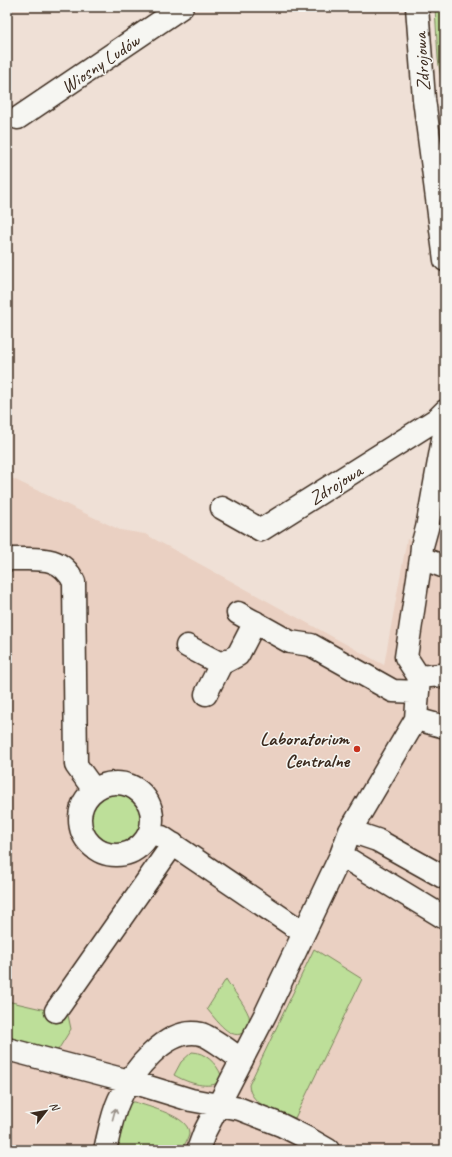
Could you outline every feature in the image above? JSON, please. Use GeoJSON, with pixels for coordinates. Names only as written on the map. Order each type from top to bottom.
{"type":"FeatureCollection","features":[{"type":"Feature","properties":{"kind":"street","name":"Wiosny Ludów"},"geometry":{"type":"LineString","coordinates":[[18,118],[182,7]]}},
{"type":"Feature","properties":{"kind":"street","name":"Zdrojowa"},"geometry":{"type":"LineString","coordinates":[[417,7],[424,99],[445,260]]}},
{"type":"Feature","properties":{"kind":"street","name":"Zdrojowa"},"geometry":{"type":"LineString","coordinates":[[222,508],[261,530],[437,419],[445,411]]}},
{"type":"Feature","properties":{"kind":"street"},"geometry":{"type":"LineString","coordinates":[[198,1150],[217,1106],[266,1013],[341,855],[350,830],[416,719],[418,685],[406,657],[422,546],[445,428]]}},
{"type":"Feature","properties":{"kind":"street"},"geometry":{"type":"LineString","coordinates":[[421,558],[445,567]]}},
{"type":"Feature","properties":{"kind":"street"},"geometry":{"type":"LineString","coordinates":[[7,559],[52,560],[60,564],[68,572],[74,582],[76,764],[94,790]]}},
{"type":"Feature","properties":{"kind":"street"},"geometry":{"type":"LineString","coordinates":[[206,694],[221,664],[238,655],[247,617],[290,642],[311,645],[393,691],[418,685],[441,675],[445,677]]}},
{"type":"Feature","properties":{"kind":"street"},"geometry":{"type":"LineString","coordinates":[[187,646],[221,664]]}},
{"type":"Feature","properties":{"kind":"street"},"geometry":{"type":"LineString","coordinates":[[416,719],[445,727]]}},
{"type":"Feature","properties":{"kind":"street"},"geometry":{"type":"LineString","coordinates":[[115,782],[126,784],[137,789],[145,796],[151,806],[151,829],[140,846],[132,852],[122,855],[110,854],[99,850],[89,843],[83,833],[80,822],[81,810],[86,799],[94,790],[104,784],[115,782]]}},
{"type":"Feature","properties":{"kind":"street"},"geometry":{"type":"LineString","coordinates":[[151,829],[304,932]]}},
{"type":"Feature","properties":{"kind":"street"},"geometry":{"type":"LineString","coordinates":[[350,830],[377,840],[445,878]]}},
{"type":"Feature","properties":{"kind":"street"},"geometry":{"type":"LineString","coordinates":[[56,1011],[173,844]]}},
{"type":"Feature","properties":{"kind":"street"},"geometry":{"type":"LineString","coordinates":[[341,855],[445,918]]}},
{"type":"Feature","properties":{"kind":"street"},"geometry":{"type":"LineString","coordinates":[[105,1150],[118,1102],[128,1081],[156,1048],[166,1040],[190,1033],[202,1034],[242,1060]]}},
{"type":"Feature","properties":{"kind":"street"},"geometry":{"type":"LineString","coordinates":[[7,1049],[128,1081],[191,1100],[217,1106],[240,1108],[281,1125],[328,1150]]}},
{"type":"Feature","properties":{"kind":"shaded area"},"geometry":{"type":"Polygon","coordinates":[[[7,476],[120,530],[145,534],[384,665],[407,539],[422,546],[427,528],[445,532],[445,1150],[7,1150],[7,476]]]}},
{"type":"Feature","properties":{"kind":"green space"},"geometry":{"type":"Polygon","coordinates":[[[435,7],[445,7],[445,105],[438,59],[435,7]]]}},
{"type":"Feature","properties":{"kind":"green space"},"geometry":{"type":"Polygon","coordinates":[[[115,793],[125,795],[134,801],[140,810],[142,820],[140,830],[134,839],[125,845],[115,847],[105,845],[96,839],[90,830],[88,820],[90,810],[96,801],[105,795],[115,793]]]}},
{"type":"Feature","properties":{"kind":"green space"},"geometry":{"type":"Polygon","coordinates":[[[314,949],[362,979],[295,1118],[266,1107],[260,1103],[254,1098],[249,1085],[314,949]]]}},
{"type":"Feature","properties":{"kind":"green space"},"geometry":{"type":"Polygon","coordinates":[[[226,979],[249,1016],[247,1028],[240,1034],[229,1032],[207,1009],[226,979]]]}},
{"type":"Feature","properties":{"kind":"green space"},"geometry":{"type":"Polygon","coordinates":[[[7,1001],[68,1015],[71,1029],[58,1050],[7,1039],[7,1001]]]}},
{"type":"Feature","properties":{"kind":"green space"},"geometry":{"type":"Polygon","coordinates":[[[192,1052],[206,1056],[217,1067],[221,1075],[218,1083],[213,1085],[196,1084],[174,1075],[181,1062],[192,1052]]]}},
{"type":"Feature","properties":{"kind":"green space"},"geometry":{"type":"Polygon","coordinates":[[[128,1102],[135,1102],[167,1113],[182,1122],[187,1127],[189,1133],[182,1150],[113,1150],[128,1102]]]}},
{"type":"Feature","properties":{"kind":"place","name":"Laboratorium Centralne"},"geometry":{"type":"Point","coordinates":[357,749]}}]}
